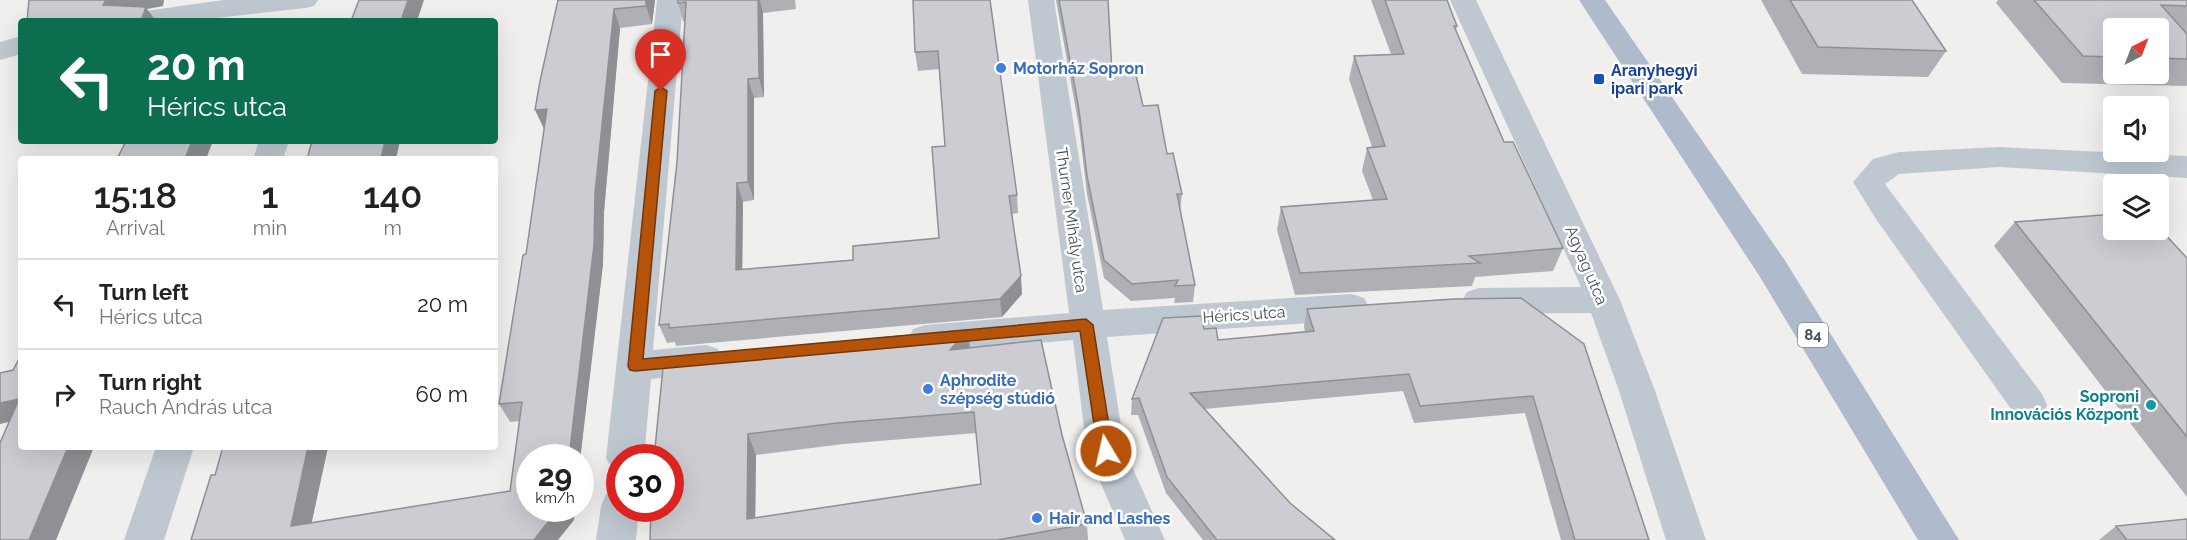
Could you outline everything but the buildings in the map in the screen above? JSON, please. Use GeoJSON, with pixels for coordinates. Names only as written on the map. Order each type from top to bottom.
{"type":"FeatureCollection","features":[{"type":"Feature","properties":{"kind":"main road","name":"84"},"geometry":{"type":"LineString","coordinates":[[1592,0],[1772,268],[1939,540]]}},
{"type":"Feature","properties":{"kind":"street"},"geometry":{"type":"LineString","coordinates":[[152,18],[227,7],[305,0]]}},
{"type":"Feature","properties":{"kind":"street"},"geometry":{"type":"LineString","coordinates":[[314,18],[320,0]]}},
{"type":"Feature","properties":{"kind":"street"},"geometry":{"type":"LineString","coordinates":[[627,444],[670,0]]}},
{"type":"Feature","properties":{"kind":"street","name":"Thurner Mihály utca"},"geometry":{"type":"LineString","coordinates":[[1041,0],[1086,325],[1106,451],[1145,540]]}},
{"type":"Feature","properties":{"kind":"street","name":"Agyag utca"},"geometry":{"type":"LineString","coordinates":[[1463,0],[1552,186],[1603,300],[1650,428],[1686,540]]}},
{"type":"Feature","properties":{"kind":"street"},"geometry":{"type":"LineString","coordinates":[[0,51],[18,46]]}},
{"type":"Feature","properties":{"kind":"street"},"geometry":{"type":"LineString","coordinates":[[2029,405],[1887,211],[1869,182],[1884,167],[1899,163],[1999,156],[2187,167]]}},
{"type":"Feature","properties":{"kind":"street"},"geometry":{"type":"LineString","coordinates":[[1448,301],[1603,300]]}},
{"type":"Feature","properties":{"kind":"street","name":"Hérics utca"},"geometry":{"type":"LineString","coordinates":[[896,342],[1086,325],[1378,306]]}},
{"type":"Feature","properties":{"kind":"street"},"geometry":{"type":"LineString","coordinates":[[635,366],[742,356]]}},
{"type":"Feature","properties":{"kind":"street"},"geometry":{"type":"LineString","coordinates":[[144,540],[173,450]]}},
{"type":"Feature","properties":{"kind":"street"},"geometry":{"type":"LineString","coordinates":[[616,540],[618,522]]}},
{"type":"Feature","properties":{"kind":"place","name":"Motorház Sopron"},"geometry":{"type":"Point","coordinates":[1001,68]}},
{"type":"Feature","properties":{"kind":"place","name":"Aranyhegyi ipari park"},"geometry":{"type":"Point","coordinates":[1599,79]}},
{"type":"Feature","properties":{"kind":"place","name":"Aphrodite szépség stúdió"},"geometry":{"type":"Point","coordinates":[928,389]}},
{"type":"Feature","properties":{"kind":"place","name":"Soproni Innovációs Központ"},"geometry":{"type":"Point","coordinates":[2151,405]}},
{"type":"Feature","properties":{"kind":"place","name":"Hair and Lashes"},"geometry":{"type":"Point","coordinates":[1037,518]}},
{"type":"Feature","properties":{"kind":"route"},"geometry":{"type":"LineString","coordinates":[[661,91],[635,366],[1086,325],[1106,451]]}}]}
